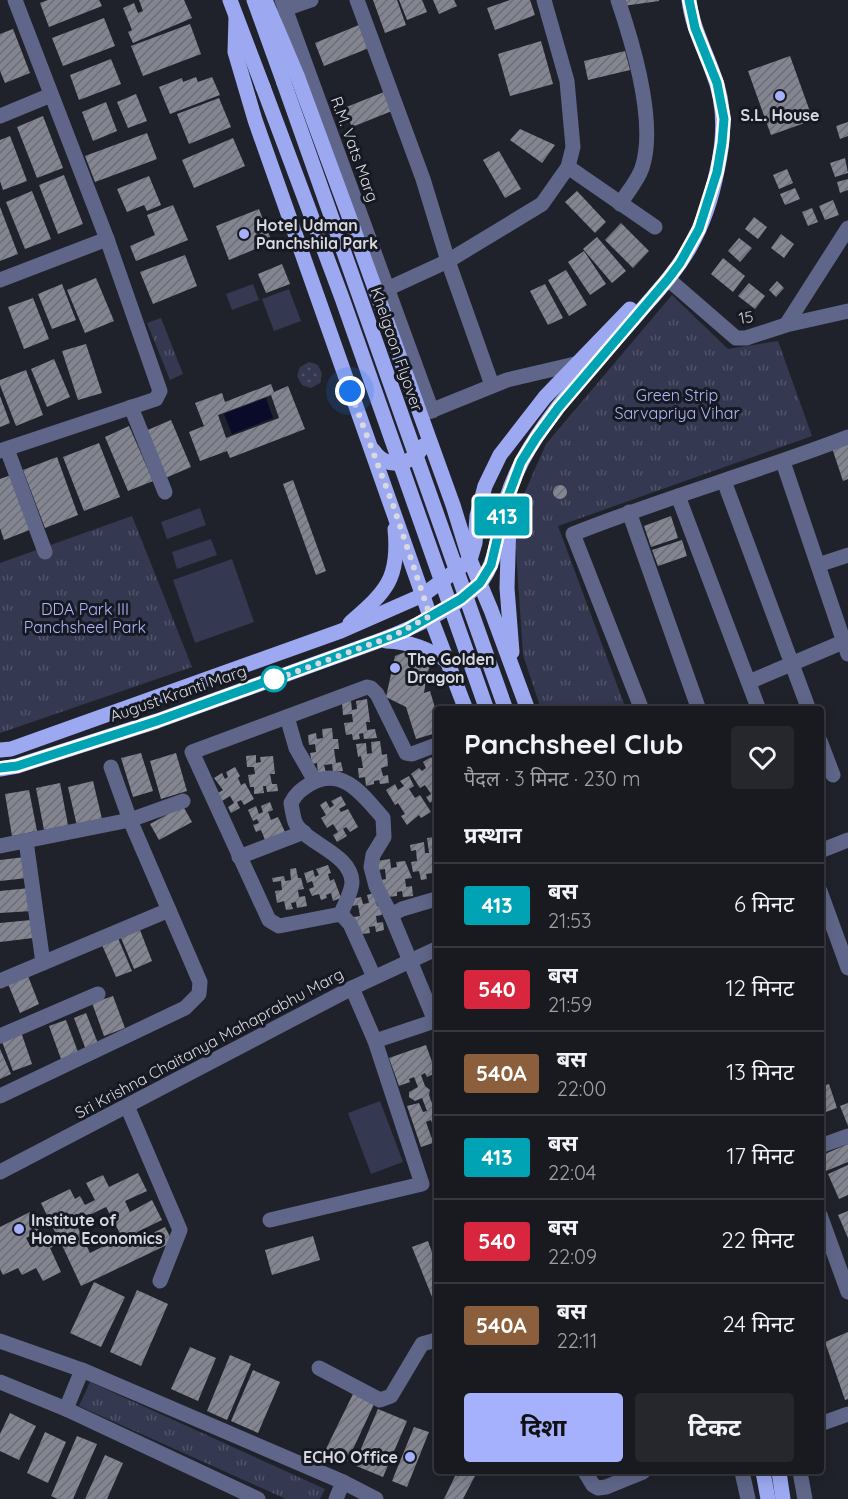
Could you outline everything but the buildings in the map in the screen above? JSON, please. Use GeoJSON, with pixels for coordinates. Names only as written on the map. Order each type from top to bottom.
{"type":"FeatureCollection","features":[{"type":"Feature","properties":{"kind":"main road"},"geometry":{"type":"LineString","coordinates":[[230,0],[342,298],[486,706]]}},
{"type":"Feature","properties":{"kind":"main road","name":"Khelgaon Flyover"},"geometry":{"type":"LineString","coordinates":[[254,0],[505,706]]}},
{"type":"Feature","properties":{"kind":"main road"},"geometry":{"type":"LineString","coordinates":[[265,0],[426,417],[470,560],[514,672],[525,706]]}},
{"type":"Feature","properties":{"kind":"main road"},"geometry":{"type":"LineString","coordinates":[[665,276],[698,208],[715,128],[710,87],[692,44],[681,0]]}},
{"type":"Feature","properties":{"kind":"main road"},"geometry":{"type":"LineString","coordinates":[[480,583],[491,565],[506,502],[521,462],[541,430],[633,313],[690,247],[706,211],[717,172],[723,131],[720,95],[695,28],[689,0]]}},
{"type":"Feature","properties":{"kind":"main road"},"geometry":{"type":"LineString","coordinates":[[236,17],[235,52],[255,120],[393,505],[430,616],[464,706]]}},
{"type":"Feature","properties":{"kind":"main road"},"geometry":{"type":"LineString","coordinates":[[470,560],[484,486],[500,455],[545,397],[575,364],[633,313]]}},
{"type":"Feature","properties":{"kind":"main road"},"geometry":{"type":"LineString","coordinates":[[370,445],[385,461],[396,464],[407,462],[423,447],[426,436],[426,417]]}},
{"type":"Feature","properties":{"kind":"main road"},"geometry":{"type":"LineString","coordinates":[[514,672],[508,598],[507,534],[515,478]]}},
{"type":"Feature","properties":{"kind":"main road"},"geometry":{"type":"LineString","coordinates":[[341,631],[376,599],[388,584],[393,573],[397,553],[393,505]]}},
{"type":"Feature","properties":{"kind":"main road","name":"August Kranti Marg"},"geometry":{"type":"LineString","coordinates":[[0,750],[11,749],[341,631],[423,595],[470,560]]}},
{"type":"Feature","properties":{"kind":"main road","name":"August Kranti Marg"},"geometry":{"type":"LineString","coordinates":[[0,769],[17,766],[157,721],[405,631],[461,599],[480,583]]}},
{"type":"Feature","properties":{"kind":"main road"},"geometry":{"type":"LineString","coordinates":[[381,640],[401,641],[423,646],[447,661]]}},
{"type":"Feature","properties":{"kind":"main road"},"geometry":{"type":"LineString","coordinates":[[492,706],[507,702],[519,706]]}},
{"type":"Feature","properties":{"kind":"main road"},"geometry":{"type":"LineString","coordinates":[[763,1474],[768,1499]]}},
{"type":"Feature","properties":{"kind":"main road"},"geometry":{"type":"LineString","coordinates":[[779,1474],[783,1499]]}},
{"type":"Feature","properties":{"kind":"street"},"geometry":{"type":"LineString","coordinates":[[15,0],[107,239],[160,392],[156,399],[3,450],[45,552]]}},
{"type":"Feature","properties":{"kind":"street"},"geometry":{"type":"LineString","coordinates":[[283,5],[311,0]]}},
{"type":"Feature","properties":{"kind":"street"},"geometry":{"type":"LineString","coordinates":[[357,0],[423,179],[448,261],[492,385]]}},
{"type":"Feature","properties":{"kind":"street"},"geometry":{"type":"LineString","coordinates":[[387,289],[448,261],[542,204],[568,167],[573,147],[567,81],[544,0]]}},
{"type":"Feature","properties":{"kind":"street"},"geometry":{"type":"LineString","coordinates":[[618,0],[639,71],[646,130],[642,169],[620,204]]}},
{"type":"Feature","properties":{"kind":"street","name":"R.M. Vats Marg"},"geometry":{"type":"LineString","coordinates":[[283,5],[387,289],[426,417]]}},
{"type":"Feature","properties":{"kind":"street"},"geometry":{"type":"LineString","coordinates":[[0,116],[51,95]]}},
{"type":"Feature","properties":{"kind":"street"},"geometry":{"type":"LineString","coordinates":[[568,167],[655,227]]}},
{"type":"Feature","properties":{"kind":"street"},"geometry":{"type":"LineString","coordinates":[[786,325],[848,228]]}},
{"type":"Feature","properties":{"kind":"street"},"geometry":{"type":"LineString","coordinates":[[0,280],[107,239]]}},
{"type":"Feature","properties":{"kind":"street","name":"15"},"geometry":{"type":"LineString","coordinates":[[665,276],[736,338],[746,338],[786,325],[848,311]]}},
{"type":"Feature","properties":{"kind":"street"},"geometry":{"type":"LineString","coordinates":[[426,417],[492,385],[530,373],[575,364]]}},
{"type":"Feature","properties":{"kind":"street"},"geometry":{"type":"LineString","coordinates":[[131,407],[165,492]]}},
{"type":"Feature","properties":{"kind":"street"},"geometry":{"type":"LineString","coordinates":[[640,706],[573,534],[629,512],[783,462],[848,436]]}},
{"type":"Feature","properties":{"kind":"street"},"geometry":{"type":"LineString","coordinates":[[749,682],[792,664],[845,648],[841,613],[818,565],[783,462]]}},
{"type":"Feature","properties":{"kind":"street"},"geometry":{"type":"LineString","coordinates":[[724,481],[808,706]]}},
{"type":"Feature","properties":{"kind":"street"},"geometry":{"type":"LineString","coordinates":[[678,496],[758,706]]}},
{"type":"Feature","properties":{"kind":"street"},"geometry":{"type":"LineString","coordinates":[[629,512],[698,706]]}},
{"type":"Feature","properties":{"kind":"street"},"geometry":{"type":"LineString","coordinates":[[818,565],[848,555]]}},
{"type":"Feature","properties":{"kind":"street"},"geometry":{"type":"LineString","coordinates":[[342,914],[274,925],[265,915],[192,752],[371,688],[377,694],[406,753],[412,754],[434,746]]}},
{"type":"Feature","properties":{"kind":"street"},"geometry":{"type":"LineString","coordinates":[[287,717],[296,748],[315,781]]}},
{"type":"Feature","properties":{"kind":"street"},"geometry":{"type":"LineString","coordinates":[[824,751],[833,775]]}},
{"type":"Feature","properties":{"kind":"street"},"geometry":{"type":"LineString","coordinates":[[0,1096],[185,1008],[199,994],[200,982],[130,819],[111,767]]}},
{"type":"Feature","properties":{"kind":"street"},"geometry":{"type":"LineString","coordinates":[[342,914],[352,883],[347,870],[333,852],[311,839],[295,823],[291,803],[296,793],[315,781],[338,778],[354,787],[383,818],[384,837],[373,855],[371,867],[376,886],[391,915],[434,1019]]}},
{"type":"Feature","properties":{"kind":"street"},"geometry":{"type":"LineString","coordinates":[[0,846],[130,819],[183,801]]}},
{"type":"Feature","properties":{"kind":"street"},"geometry":{"type":"LineString","coordinates":[[239,857],[304,832]]}},
{"type":"Feature","properties":{"kind":"street"},"geometry":{"type":"LineString","coordinates":[[824,849],[848,840]]}},
{"type":"Feature","properties":{"kind":"street"},"geometry":{"type":"LineString","coordinates":[[26,841],[43,963]]}},
{"type":"Feature","properties":{"kind":"street"},"geometry":{"type":"LineString","coordinates":[[391,915],[402,909],[434,900]]}},
{"type":"Feature","properties":{"kind":"street"},"geometry":{"type":"LineString","coordinates":[[0,981],[169,910]]}},
{"type":"Feature","properties":{"kind":"street"},"geometry":{"type":"LineString","coordinates":[[342,914],[350,924],[374,977]]}},
{"type":"Feature","properties":{"kind":"street"},"geometry":{"type":"LineString","coordinates":[[825,916],[848,968]]}},
{"type":"Feature","properties":{"kind":"street","name":"Sri Krishna Chaitanya Mahaprabhu Marg"},"geometry":{"type":"LineString","coordinates":[[0,1172],[352,988],[434,950]]}},
{"type":"Feature","properties":{"kind":"street"},"geometry":{"type":"LineString","coordinates":[[270,1220],[422,1184],[375,1041],[352,988]]}},
{"type":"Feature","properties":{"kind":"street"},"geometry":{"type":"LineString","coordinates":[[0,1036],[98,994]]}},
{"type":"Feature","properties":{"kind":"street"},"geometry":{"type":"LineString","coordinates":[[375,1041],[434,1021]]}},
{"type":"Feature","properties":{"kind":"street"},"geometry":{"type":"LineString","coordinates":[[127,1106],[180,1230],[160,1281]]}},
{"type":"Feature","properties":{"kind":"street"},"geometry":{"type":"LineString","coordinates":[[824,1145],[848,1136]]}},
{"type":"Feature","properties":{"kind":"street"},"geometry":{"type":"LineString","coordinates":[[824,1226],[848,1292]]}},
{"type":"Feature","properties":{"kind":"street"},"geometry":{"type":"LineString","coordinates":[[0,1341],[82,1370],[344,1482],[376,1499]]}},
{"type":"Feature","properties":{"kind":"street"},"geometry":{"type":"LineString","coordinates":[[319,1368],[384,1400],[391,1396],[422,1344],[434,1341]]}},
{"type":"Feature","properties":{"kind":"street"},"geometry":{"type":"LineString","coordinates":[[66,1409],[82,1370]]}},
{"type":"Feature","properties":{"kind":"street"},"geometry":{"type":"LineString","coordinates":[[0,1382],[66,1409],[258,1499]]}},
{"type":"Feature","properties":{"kind":"street"},"geometry":{"type":"LineString","coordinates":[[824,1423],[848,1414]]}},
{"type":"Feature","properties":{"kind":"street"},"geometry":{"type":"LineString","coordinates":[[586,1474],[602,1493],[606,1487],[639,1474]]}},
{"type":"Feature","properties":{"kind":"street"},"geometry":{"type":"LineString","coordinates":[[742,1474],[748,1499]]}},
{"type":"Feature","properties":{"kind":"street"},"geometry":{"type":"LineString","coordinates":[[800,1474],[805,1499]]}},
{"type":"Feature","properties":{"kind":"street"},"geometry":{"type":"LineString","coordinates":[[336,1499],[344,1482]]}},
{"type":"Feature","properties":{"kind":"green space"},"geometry":{"type":"Polygon","coordinates":[[[253,284],[259,300],[232,310],[226,294],[253,284]]]}},
{"type":"Feature","properties":{"kind":"green space"},"geometry":{"type":"Polygon","coordinates":[[[289,289],[301,321],[274,331],[262,299],[289,289]]]}},
{"type":"Feature","properties":{"kind":"green space","name":"Green Strip Sarvapriya Vihar"},"geometry":{"type":"Polygon","coordinates":[[[672,295],[728,349],[778,341],[812,436],[558,526],[625,706],[540,706],[523,655],[515,536],[517,510],[546,444],[672,295]]]}},
{"type":"Feature","properties":{"kind":"green space"},"geometry":{"type":"Polygon","coordinates":[[[161,318],[183,374],[170,380],[147,323],[161,318]]]}},
{"type":"Feature","properties":{"kind":"green space"},"geometry":{"type":"Polygon","coordinates":[[[309,362],[318,365],[322,374],[320,383],[311,388],[302,385],[297,376],[300,367],[309,362]]]}},
{"type":"Feature","properties":{"kind":"green space"},"geometry":{"type":"Polygon","coordinates":[[[200,508],[206,525],[167,539],[161,522],[200,508]]]}},
{"type":"Feature","properties":{"kind":"green space","name":"DDA Park III Panchsheel Park"},"geometry":{"type":"Polygon","coordinates":[[[132,516],[192,667],[0,733],[0,563],[132,516]]]}},
{"type":"Feature","properties":{"kind":"green space"},"geometry":{"type":"Polygon","coordinates":[[[211,539],[217,555],[177,569],[172,552],[211,539]]]}},
{"type":"Feature","properties":{"kind":"green space"},"geometry":{"type":"Polygon","coordinates":[[[232,559],[254,622],[195,643],[173,580],[232,559]]]}},
{"type":"Feature","properties":{"kind":"green space"},"geometry":{"type":"Polygon","coordinates":[[[380,1101],[403,1162],[371,1174],[348,1113],[380,1101]]]}},
{"type":"Feature","properties":{"kind":"green space"},"geometry":{"type":"Polygon","coordinates":[[[90,1382],[325,1489],[320,1499],[286,1499],[79,1406],[90,1382]]]}},
{"type":"Feature","properties":{"kind":"shaded area"},"geometry":{"type":"Polygon","coordinates":[[[266,398],[273,418],[232,434],[224,414],[266,398]]]}},
{"type":"Feature","properties":{"kind":"bus line","name":"413"},"geometry":{"type":"LineString","coordinates":[[0,768],[17,766],[157,721],[405,631],[461,599],[480,583],[491,565],[506,502],[521,462],[558,408],[680,263],[706,211],[720,158],[724,119],[717,83],[695,28],[689,0]]}},
{"type":"Feature","properties":{"kind":"place","name":"S.L. House"},"geometry":{"type":"Point","coordinates":[780,96]}},
{"type":"Feature","properties":{"kind":"place","name":"Hotel Udman Panchshila Park"},"geometry":{"type":"Point","coordinates":[244,234]}},
{"type":"Feature","properties":{"kind":"place","name":"The Golden Dragon"},"geometry":{"type":"Point","coordinates":[395,668]}},
{"type":"Feature","properties":{"kind":"place","name":"Institute of Home Economics"},"geometry":{"type":"Point","coordinates":[19,1229]}},
{"type":"Feature","properties":{"kind":"place","name":"ECHO Office"},"geometry":{"type":"Point","coordinates":[410,1457]}},
{"type":"Feature","properties":{"kind":"route"},"geometry":{"type":"LineString","coordinates":[[274,679],[271,681],[393,636],[430,616],[393,505],[350,391]]}}]}
